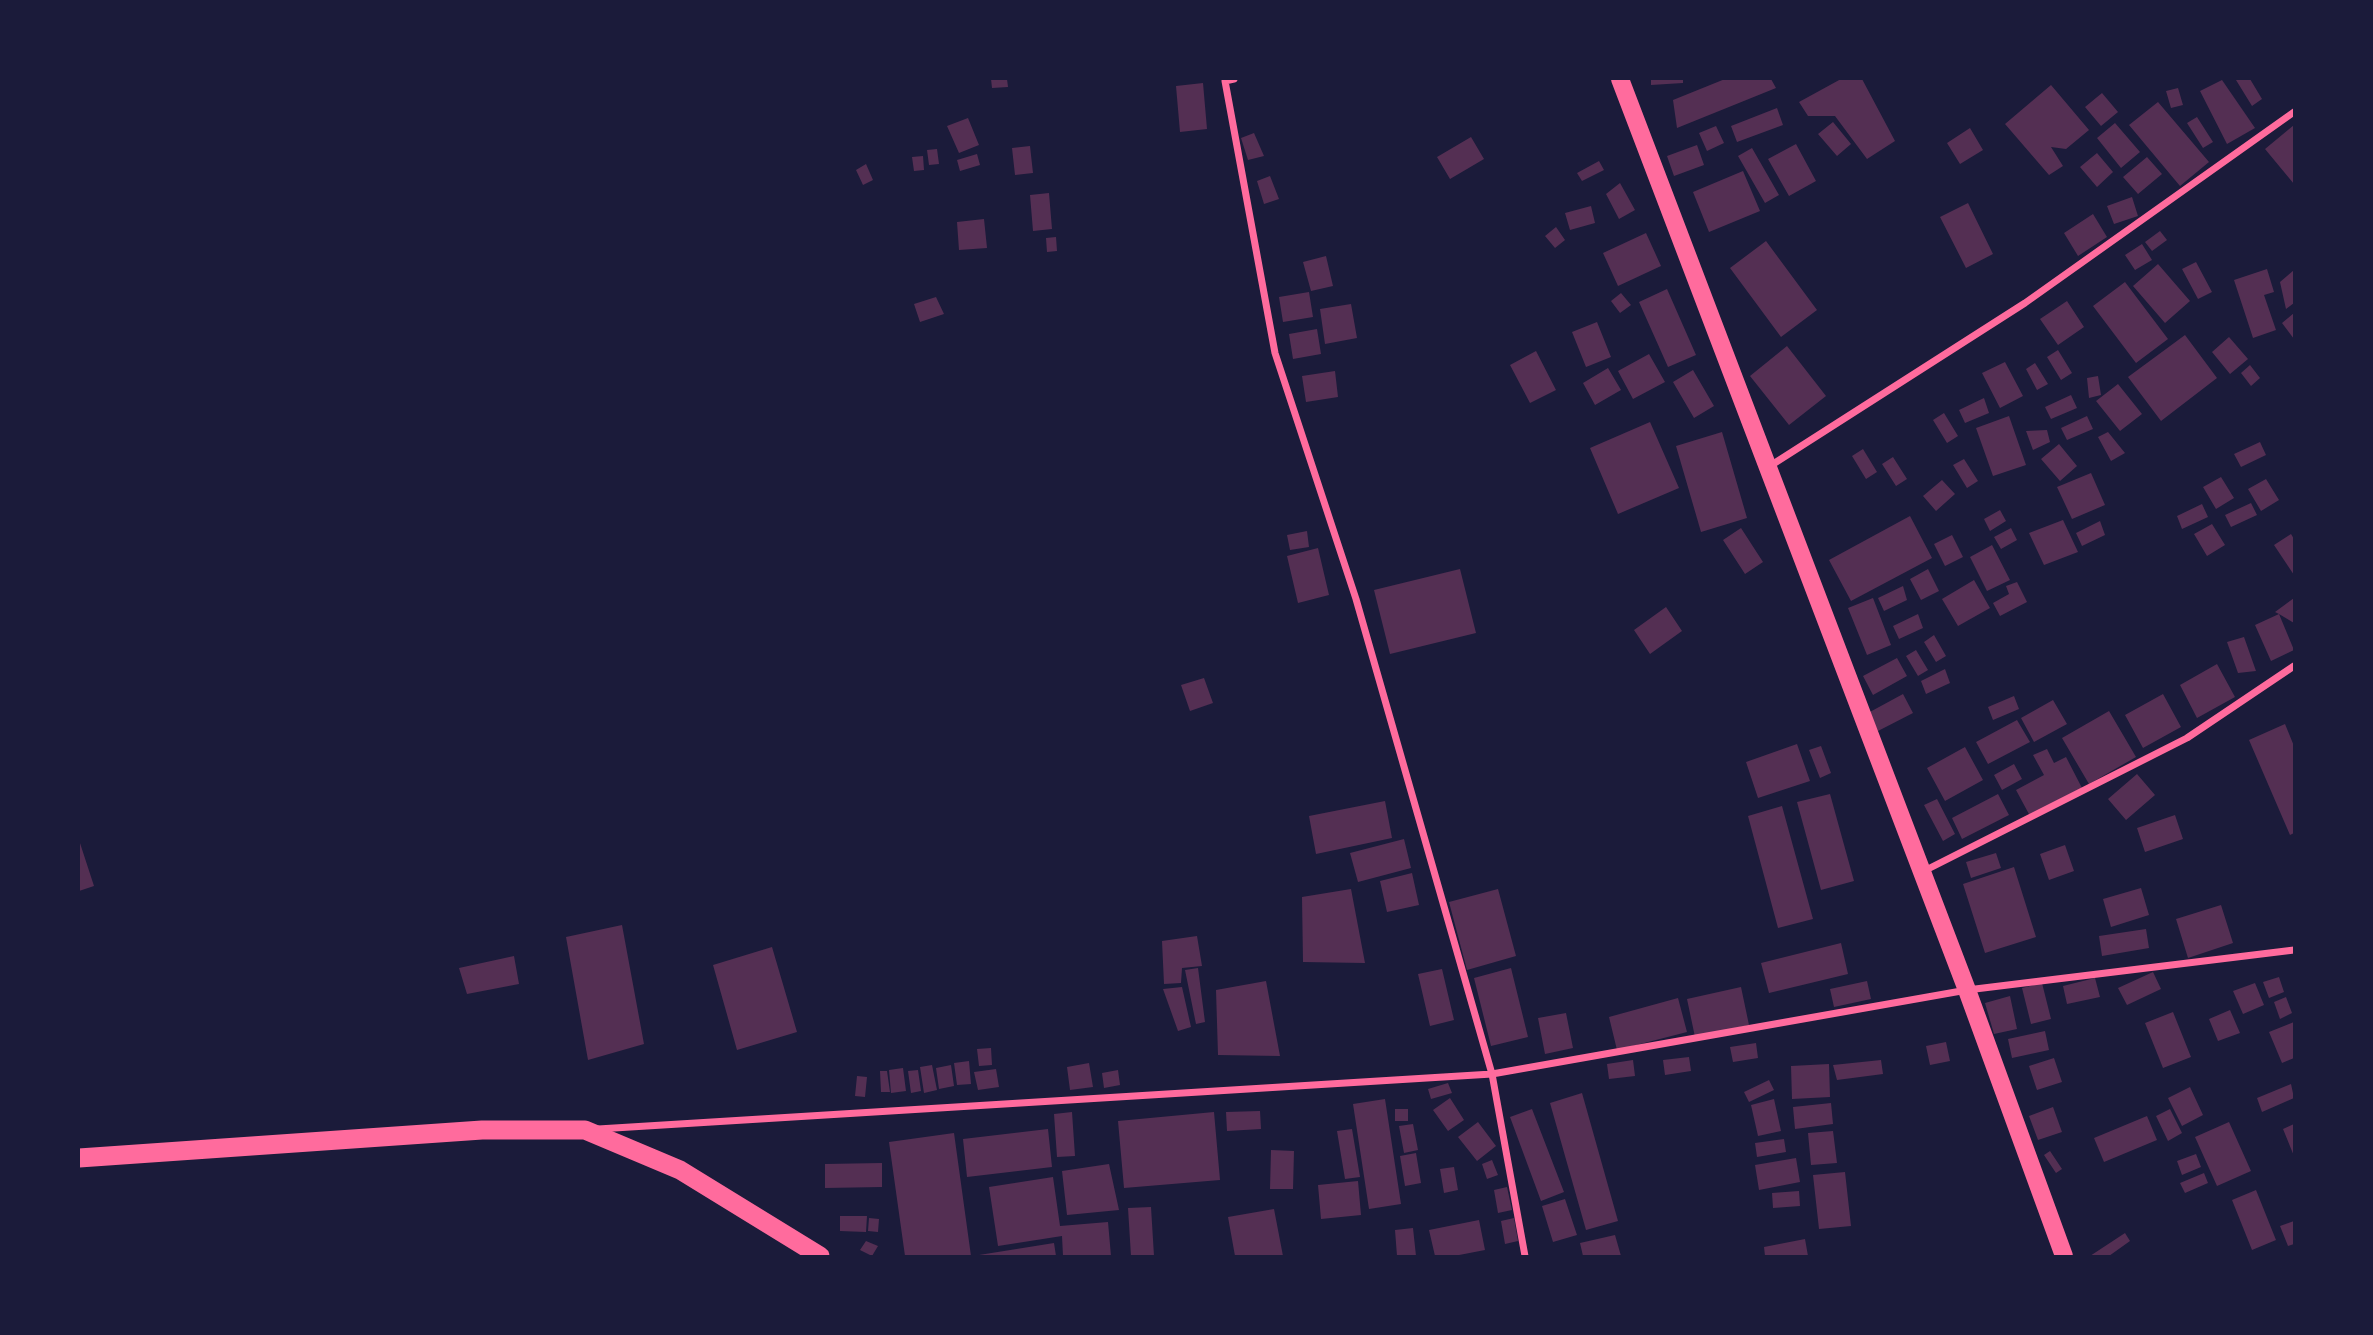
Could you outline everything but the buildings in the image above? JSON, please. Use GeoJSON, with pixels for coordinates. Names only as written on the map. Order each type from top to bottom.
{"type":"FeatureCollection","features":[{"type":"Feature","properties":{"kind":"highway"},"geometry":{"type":"LineString","coordinates":[[79,1158],[482,1130],[585,1130],[680,1170],[820,1256]]}},
{"type":"Feature","properties":{"kind":"main road"},"geometry":{"type":"LineString","coordinates":[[1620,79],[1967,990],[2064,1256]]}},
{"type":"Feature","properties":{"kind":"street"},"geometry":{"type":"LineString","coordinates":[[1234,79],[1225,81],[1275,353],[1356,599],[1492,1074],[1525,1256]]}},
{"type":"Feature","properties":{"kind":"street"},"geometry":{"type":"LineString","coordinates":[[1768,467],[2025,303],[2294,112]]}},
{"type":"Feature","properties":{"kind":"street"},"geometry":{"type":"LineString","coordinates":[[1921,873],[2187,737],[2294,666]]}},
{"type":"Feature","properties":{"kind":"street"},"geometry":{"type":"LineString","coordinates":[[585,1130],[1492,1074],[1967,990],[2294,950]]}}]}
